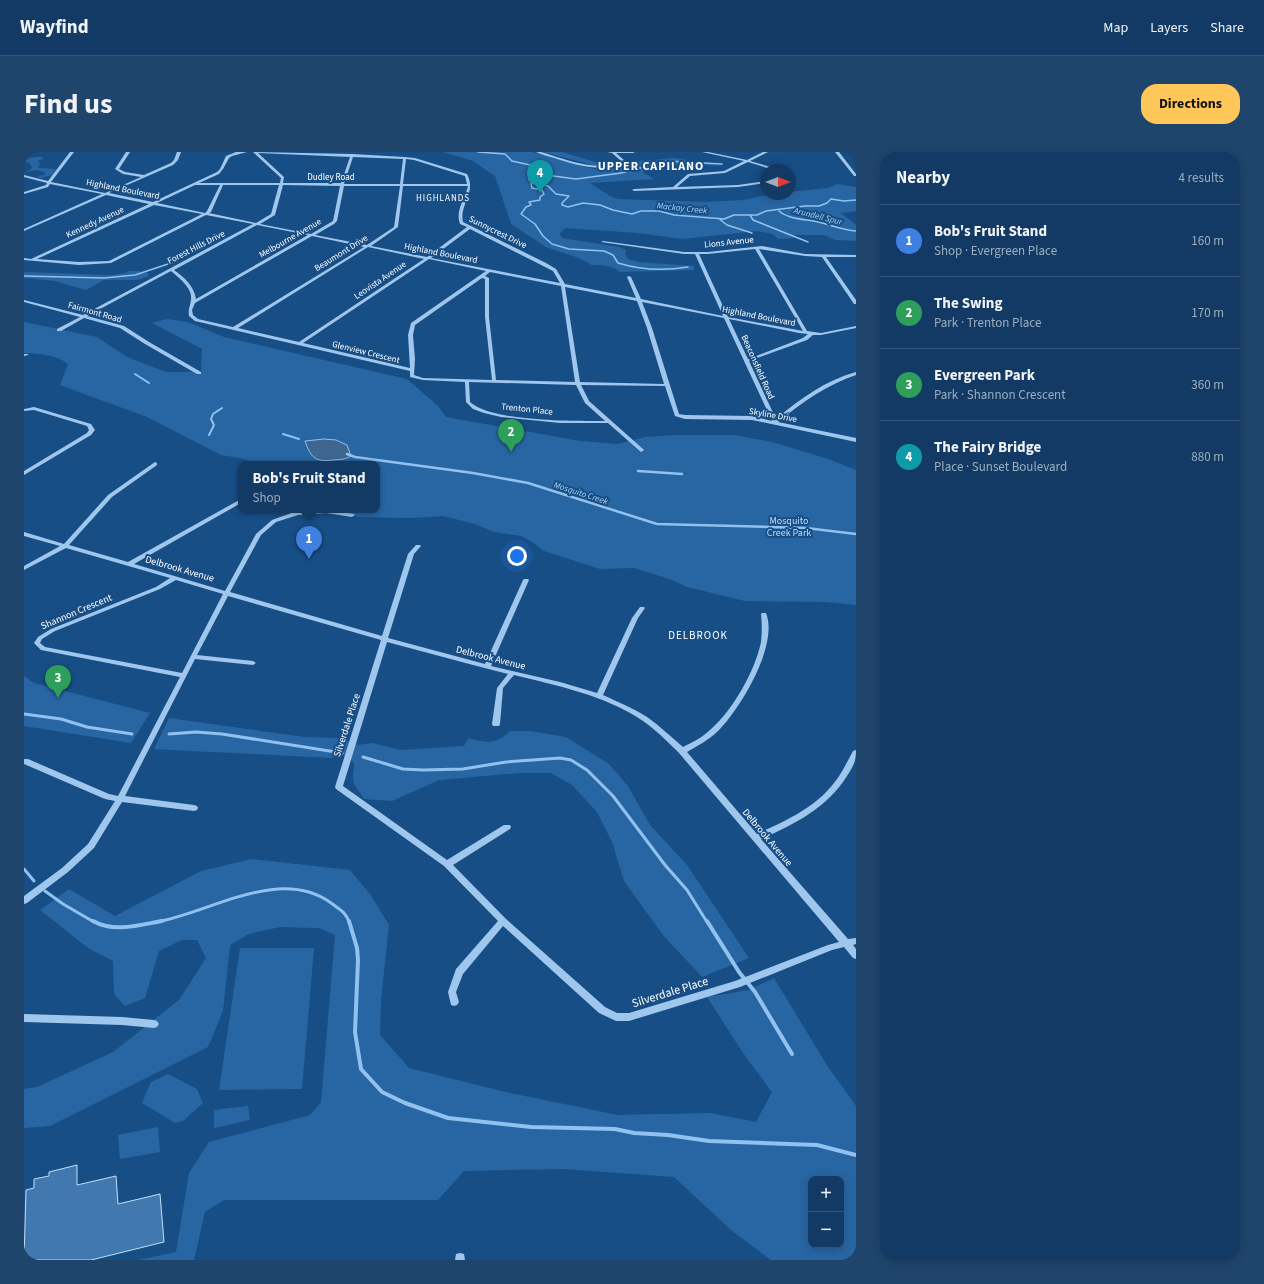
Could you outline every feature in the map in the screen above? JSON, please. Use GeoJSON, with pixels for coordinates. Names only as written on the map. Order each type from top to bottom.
{"type":"FeatureCollection","features":[{"type":"Feature","properties":{"kind":"street"},"geometry":{"type":"LineString","coordinates":[[24,193],[47,186],[72,152]]}},
{"type":"Feature","properties":{"kind":"street"},"geometry":{"type":"LineString","coordinates":[[128,152],[117,169],[124,173],[143,176]]}},
{"type":"Feature","properties":{"kind":"street"},"geometry":{"type":"LineString","coordinates":[[24,230],[172,164],[176,160],[179,152]]}},
{"type":"Feature","properties":{"kind":"street","name":"Kennedy Avenue"},"geometry":{"type":"LineString","coordinates":[[32,260],[218,173],[221,170],[225,158],[231,154],[245,152]]}},
{"type":"Feature","properties":{"kind":"street"},"geometry":{"type":"LineString","coordinates":[[256,152],[352,155],[414,159],[466,175],[468,178],[468,185]]}},
{"type":"Feature","properties":{"kind":"street"},"geometry":{"type":"LineString","coordinates":[[256,152],[283,178],[281,184]]}},
{"type":"Feature","properties":{"kind":"street"},"geometry":{"type":"LineString","coordinates":[[538,152],[599,168],[612,167],[622,164],[623,161],[615,152]]}},
{"type":"Feature","properties":{"kind":"street"},"geometry":{"type":"LineString","coordinates":[[609,152],[633,152]]}},
{"type":"Feature","properties":{"kind":"street"},"geometry":{"type":"LineString","coordinates":[[704,152],[760,165]]}},
{"type":"Feature","properties":{"kind":"street"},"geometry":{"type":"LineString","coordinates":[[674,188],[689,175],[725,172],[766,152]]}},
{"type":"Feature","properties":{"kind":"street"},"geometry":{"type":"LineString","coordinates":[[837,152],[855,175]]}},
{"type":"Feature","properties":{"kind":"street","name":"Melbourne Avenue"},"geometry":{"type":"LineString","coordinates":[[193,302],[335,221],[342,184],[352,155]]}},
{"type":"Feature","properties":{"kind":"street","name":"Beaumont Drive"},"geometry":{"type":"LineString","coordinates":[[235,328],[368,246],[396,227],[405,158]]}},
{"type":"Feature","properties":{"kind":"street"},"geometry":{"type":"LineString","coordinates":[[847,164],[852,164]]}},
{"type":"Feature","properties":{"kind":"street","name":"Highland Boulevard"},"geometry":{"type":"LineString","coordinates":[[24,176],[49,183],[726,318],[809,333],[828,333],[856,327]]}},
{"type":"Feature","properties":{"kind":"street"},"geometry":{"type":"LineString","coordinates":[[634,190],[738,186],[760,183]]}},
{"type":"Feature","properties":{"kind":"street","name":"Dudley Road"},"geometry":{"type":"LineString","coordinates":[[194,184],[468,185]]}},
{"type":"Feature","properties":{"kind":"street"},"geometry":{"type":"LineString","coordinates":[[24,259],[102,263],[110,262],[211,210],[222,184]]}},
{"type":"Feature","properties":{"kind":"street","name":"Forest Hills Drive"},"geometry":{"type":"LineString","coordinates":[[58,330],[272,215],[281,184]]}},
{"type":"Feature","properties":{"kind":"street","name":"Sunnycrest Drive"},"geometry":{"type":"LineString","coordinates":[[468,185],[468,194],[461,206],[461,224],[555,270],[563,285],[578,384],[587,402],[640,450]]}},
{"type":"Feature","properties":{"kind":"street","name":"Leovista Avenue"},"geometry":{"type":"LineString","coordinates":[[299,344],[428,258],[469,228]]}},
{"type":"Feature","properties":{"kind":"street","name":"Lions Avenue"},"geometry":{"type":"LineString","coordinates":[[604,242],[696,254],[756,247],[771,248],[805,255],[856,256]]}},
{"type":"Feature","properties":{"kind":"street"},"geometry":{"type":"LineString","coordinates":[[746,361],[805,339],[809,333],[801,326],[756,247]]}},
{"type":"Feature","properties":{"kind":"street","name":"Beaconsfield Road"},"geometry":{"type":"LineString","coordinates":[[696,254],[775,422]]}},
{"type":"Feature","properties":{"kind":"street"},"geometry":{"type":"LineString","coordinates":[[824,256],[856,303]]}},
{"type":"Feature","properties":{"kind":"street","name":"Glenview Crescent"},"geometry":{"type":"LineString","coordinates":[[171,269],[179,274],[194,294],[190,310],[192,316],[197,320],[412,370],[412,376],[423,379],[666,385]]}},
{"type":"Feature","properties":{"kind":"street"},"geometry":{"type":"LineString","coordinates":[[412,370],[414,361],[410,331],[414,324],[489,271]]}},
{"type":"Feature","properties":{"kind":"street"},"geometry":{"type":"LineString","coordinates":[[482,276],[487,278],[487,317],[494,381]]}},
{"type":"Feature","properties":{"kind":"street"},"geometry":{"type":"LineString","coordinates":[[629,277],[641,301],[666,385]]}},
{"type":"Feature","properties":{"kind":"street","name":"Fairmont Road"},"geometry":{"type":"LineString","coordinates":[[24,301],[122,327],[199,373]]}},
{"type":"Feature","properties":{"kind":"street"},"geometry":{"type":"LineString","coordinates":[[775,422],[793,406],[845,377],[856,373]]}},
{"type":"Feature","properties":{"kind":"street","name":"Trenton Place"},"geometry":{"type":"LineString","coordinates":[[467,381],[468,402],[475,408],[503,416],[589,423],[608,422]]}},
{"type":"Feature","properties":{"kind":"street","name":"Skyline Drive"},"geometry":{"type":"LineString","coordinates":[[666,385],[677,415],[685,417],[752,418],[856,440]]}},
{"type":"Feature","properties":{"kind":"street"},"geometry":{"type":"LineString","coordinates":[[24,410],[34,408],[89,425],[92,430],[89,434],[24,473]]}},
{"type":"Feature","properties":{"kind":"street"},"geometry":{"type":"LineString","coordinates":[[24,568],[65,546],[110,496],[155,464]]}},
{"type":"Feature","properties":{"kind":"street"},"geometry":{"type":"LineString","coordinates":[[130,564],[238,503]]}},
{"type":"Feature","properties":{"kind":"street"},"geometry":{"type":"LineString","coordinates":[[24,901],[65,870],[91,846],[120,799],[253,542],[266,526],[274,521],[286,516],[303,513]]}},
{"type":"Feature","properties":{"kind":"street"},"geometry":{"type":"LineString","coordinates":[[339,513],[352,515]]}},
{"type":"Feature","properties":{"kind":"street","name":"Delbrook Avenue"},"geometry":{"type":"LineString","coordinates":[[24,534],[487,667],[560,684],[599,696],[622,706],[664,734],[682,751],[856,955]]}},
{"type":"Feature","properties":{"kind":"street","name":"Silverdale Place"},"geometry":{"type":"LineString","coordinates":[[418,546],[411,554],[339,787],[447,864],[503,921],[602,1010],[616,1017],[629,1017],[737,984],[831,947],[856,942]]}},
{"type":"Feature","properties":{"kind":"street","name":"Shannon Crescent"},"geometry":{"type":"LineString","coordinates":[[175,578],[158,588],[53,630],[40,638],[37,643],[43,649],[183,675]]}},
{"type":"Feature","properties":{"kind":"street"},"geometry":{"type":"LineString","coordinates":[[487,667],[526,580]]}},
{"type":"Feature","properties":{"kind":"street"},"geometry":{"type":"LineString","coordinates":[[599,696],[635,618],[642,608]]}},
{"type":"Feature","properties":{"kind":"street"},"geometry":{"type":"LineString","coordinates":[[682,751],[706,738],[716,729],[744,691],[760,658],[767,623],[764,614]]}},
{"type":"Feature","properties":{"kind":"street"},"geometry":{"type":"LineString","coordinates":[[193,657],[252,663]]}},
{"type":"Feature","properties":{"kind":"street"},"geometry":{"type":"LineString","coordinates":[[496,724],[500,688],[512,673]]}},
{"type":"Feature","properties":{"kind":"street"},"geometry":{"type":"LineString","coordinates":[[756,838],[801,817],[829,794],[845,773],[856,753]]}},
{"type":"Feature","properties":{"kind":"street"},"geometry":{"type":"LineString","coordinates":[[25,761],[108,797],[194,808]]}},
{"type":"Feature","properties":{"kind":"street"},"geometry":{"type":"LineString","coordinates":[[447,864],[507,827]]}},
{"type":"Feature","properties":{"kind":"street"},"geometry":{"type":"LineString","coordinates":[[454,1002],[452,992],[459,972],[503,921]]}},
{"type":"Feature","properties":{"kind":"street"},"geometry":{"type":"LineString","coordinates":[[24,1018],[122,1020],[154,1024]]}},
{"type":"Feature","properties":{"kind":"green space"},"geometry":{"type":"Polygon","coordinates":[[[443,152],[532,152],[594,169],[608,169],[627,164],[627,162],[675,158],[725,166],[683,164],[655,168],[642,172],[654,179],[590,183],[610,196],[618,199],[706,202],[743,200],[760,197],[760,200],[796,200],[796,191],[828,188],[837,184],[856,187],[856,211],[841,213],[856,225],[856,241],[836,240],[824,235],[793,235],[795,238],[778,239],[773,234],[757,231],[682,239],[638,233],[565,228],[560,234],[562,238],[619,247],[626,250],[625,254],[628,259],[638,262],[694,266],[694,270],[620,272],[603,265],[591,265],[579,258],[546,247],[511,224],[495,176],[473,161],[443,152]]]}},
{"type":"Feature","properties":{"kind":"green space"},"geometry":{"type":"Polygon","coordinates":[[[543,152],[562,152],[595,162],[617,163],[600,167],[543,152]]]}},
{"type":"Feature","properties":{"kind":"green space"},"geometry":{"type":"Polygon","coordinates":[[[42,157],[43,159],[37,161],[40,163],[38,168],[56,169],[52,175],[40,178],[37,176],[45,175],[45,172],[37,170],[26,172],[32,168],[30,163],[24,161],[30,158],[42,157]]]}},
{"type":"Feature","properties":{"kind":"green space"},"geometry":{"type":"Polygon","coordinates":[[[130,271],[148,273],[149,276],[137,280],[104,280],[86,290],[55,281],[24,278],[24,272],[111,275],[130,271]]]}},
{"type":"Feature","properties":{"kind":"green space","name":"Mosquito Creek Park"},"geometry":{"type":"Polygon","coordinates":[[[167,319],[188,322],[224,337],[407,379],[438,406],[446,417],[580,441],[618,444],[645,437],[677,435],[734,435],[772,442],[828,459],[856,470],[856,605],[826,602],[745,601],[687,587],[672,580],[634,568],[600,569],[544,551],[534,543],[521,536],[494,532],[475,524],[443,516],[410,518],[357,517],[352,513],[380,513],[380,461],[250,461],[221,455],[147,417],[60,385],[68,364],[52,356],[24,353],[24,322],[97,337],[127,357],[166,372],[201,372],[202,349],[152,323],[167,319]]]}},
{"type":"Feature","properties":{"kind":"green space"},"geometry":{"type":"Polygon","coordinates":[[[24,676],[34,683],[150,713],[131,743],[24,726],[24,676]]]}},
{"type":"Feature","properties":{"kind":"green space"},"geometry":{"type":"Polygon","coordinates":[[[169,718],[304,737],[341,738],[358,745],[372,743],[401,750],[464,746],[468,738],[490,742],[500,739],[510,731],[530,731],[566,737],[609,764],[628,786],[650,825],[687,865],[749,958],[702,977],[663,935],[624,881],[612,842],[597,812],[572,785],[551,773],[520,773],[439,780],[392,801],[364,799],[354,783],[354,764],[349,758],[343,755],[332,758],[154,749],[169,718]]]}},
{"type":"Feature","properties":{"kind":"green space"},"geometry":{"type":"Polygon","coordinates":[[[251,859],[350,870],[370,894],[389,925],[381,1000],[380,1035],[409,1068],[510,1093],[618,1115],[710,1113],[756,1122],[772,1092],[743,1053],[707,997],[749,990],[774,978],[828,1067],[856,1106],[856,1260],[771,1260],[731,1230],[674,1177],[564,1169],[464,1171],[438,1200],[224,1200],[205,1212],[194,1260],[138,1260],[176,1252],[189,1173],[209,1142],[310,1115],[321,1102],[335,935],[319,928],[280,927],[249,934],[230,945],[223,1011],[208,1047],[50,1126],[24,1128],[24,1089],[37,1087],[113,1052],[179,1000],[206,958],[197,940],[182,940],[159,951],[145,998],[125,1006],[114,994],[113,961],[88,948],[40,910],[69,889],[115,916],[201,871],[251,859]]]}},
{"type":"Feature","properties":{"kind":"green space"},"geometry":{"type":"Polygon","coordinates":[[[240,948],[314,948],[302,1089],[219,1090],[240,948]]]}},
{"type":"Feature","properties":{"kind":"green space"},"geometry":{"type":"Polygon","coordinates":[[[168,1074],[197,1089],[203,1103],[183,1121],[175,1123],[142,1103],[151,1082],[168,1074]]]}},
{"type":"Feature","properties":{"kind":"green space"},"geometry":{"type":"Polygon","coordinates":[[[248,1106],[250,1120],[214,1128],[214,1110],[248,1106]]]}},
{"type":"Feature","properties":{"kind":"green space"},"geometry":{"type":"Polygon","coordinates":[[[158,1127],[160,1152],[120,1159],[118,1135],[158,1127]]]}},
{"type":"Feature","properties":{"kind":"shaded area"},"geometry":{"type":"Polygon","coordinates":[[[324,439],[336,440],[347,445],[351,456],[342,459],[327,460],[314,458],[305,441],[324,439]]]}},
{"type":"Feature","properties":{"kind":"building"},"geometry":{"type":"Polygon","coordinates":[[[77,1165],[77,1185],[116,1176],[118,1204],[160,1194],[164,1242],[91,1260],[24,1260],[26,1190],[34,1188],[34,1179],[49,1176],[49,1172],[77,1165]]]}},
{"type":"Feature","properties":{"kind":"waterway","name":"Mackay Creek"},"geometry":{"type":"LineString","coordinates":[[478,152],[505,154],[512,161],[530,165],[533,171],[531,173]]}},
{"type":"Feature","properties":{"kind":"waterway"},"geometry":{"type":"LineString","coordinates":[[531,173],[576,179],[621,173],[667,161],[722,164]]}},
{"type":"Feature","properties":{"kind":"waterway","name":"Mackay Creek"},"geometry":{"type":"LineString","coordinates":[[531,173],[529,180],[534,183],[548,186],[556,194],[569,196],[562,203],[562,205],[568,207],[583,203],[600,205],[613,210],[632,214],[641,211],[659,211],[674,215],[719,219]]}},
{"type":"Feature","properties":{"kind":"waterway"},"geometry":{"type":"LineString","coordinates":[[531,183],[532,188],[542,190],[544,194],[540,197],[540,200],[529,202],[531,205],[526,207],[521,214],[535,224],[543,236],[552,244],[569,249],[604,251],[613,255],[618,263],[635,267],[661,269],[688,267]]}},
{"type":"Feature","properties":{"kind":"waterway","name":"Mackay Creek"},"geometry":{"type":"LineString","coordinates":[[750,215],[757,215],[766,211],[805,206],[819,206],[827,203],[831,199],[844,201],[856,200]]}},
{"type":"Feature","properties":{"kind":"waterway","name":"Arundell Spur"},"geometry":{"type":"LineString","coordinates":[[779,211],[794,218],[856,231]]}},
{"type":"Feature","properties":{"kind":"waterway","name":"Mackay Creek"},"geometry":{"type":"LineString","coordinates":[[719,219],[724,219],[734,215],[750,215]]}},
{"type":"Feature","properties":{"kind":"waterway"},"geometry":{"type":"LineString","coordinates":[[750,215],[753,220],[808,242]]}},
{"type":"Feature","properties":{"kind":"waterway"},"geometry":{"type":"LineString","coordinates":[[719,219],[727,225],[752,233]]}},
{"type":"Feature","properties":{"kind":"waterway"},"geometry":{"type":"LineString","coordinates":[[24,276],[104,278],[135,275],[177,261]]}},
{"type":"Feature","properties":{"kind":"waterway"},"geometry":{"type":"LineString","coordinates":[[135,374],[149,383]]}},
{"type":"Feature","properties":{"kind":"waterway"},"geometry":{"type":"LineString","coordinates":[[209,435],[214,425],[211,419],[213,414],[222,408]]}},
{"type":"Feature","properties":{"kind":"waterway","name":"Mosquito Creek"},"geometry":{"type":"LineString","coordinates":[[283,434],[299,439]]}},
{"type":"Feature","properties":{"kind":"waterway","name":"Mosquito Creek"},"geometry":{"type":"LineString","coordinates":[[347,454],[355,457],[473,473],[528,483],[657,524],[806,528],[856,534]]}},
{"type":"Feature","properties":{"kind":"waterway"},"geometry":{"type":"LineString","coordinates":[[638,471],[682,474]]}},
{"type":"Feature","properties":{"kind":"waterway"},"geometry":{"type":"LineString","coordinates":[[24,714],[61,719],[87,727],[132,734]]}},
{"type":"Feature","properties":{"kind":"waterway"},"geometry":{"type":"LineString","coordinates":[[169,734],[196,732],[222,734],[342,753]]}},
{"type":"Feature","properties":{"kind":"waterway"},"geometry":{"type":"LineString","coordinates":[[363,757],[403,769],[423,770],[463,769],[506,762],[560,758],[571,760],[587,770],[613,796],[665,865],[687,890],[707,922]]}},
{"type":"Feature","properties":{"kind":"waterway"},"geometry":{"type":"LineString","coordinates":[[24,869],[34,881]]}},
{"type":"Feature","properties":{"kind":"waterway"},"geometry":{"type":"LineString","coordinates":[[158,922],[178,917],[245,895],[268,890],[290,889],[311,893],[331,903],[344,913],[349,922]]}},
{"type":"Feature","properties":{"kind":"waterway"},"geometry":{"type":"LineString","coordinates":[[45,891],[63,904],[94,922]]}},
{"type":"Feature","properties":{"kind":"waterway"},"geometry":{"type":"LineString","coordinates":[[93,921],[110,927],[127,927],[158,922]]}},
{"type":"Feature","properties":{"kind":"waterway"},"geometry":{"type":"LineString","coordinates":[[158,922],[162,921]]}},
{"type":"Feature","properties":{"kind":"waterway"},"geometry":{"type":"LineString","coordinates":[[349,921],[357,948],[358,960],[355,1032],[361,1069],[382,1092],[405,1103],[448,1118],[531,1127],[615,1129],[634,1133],[668,1135],[709,1141],[817,1145],[856,1155]]}},
{"type":"Feature","properties":{"kind":"waterway"},"geometry":{"type":"LineString","coordinates":[[707,921],[739,972],[755,992],[792,1054]]}},
{"type":"Feature","properties":{"kind":"place","name":"The Fairy Bridge"},"geometry":{"type":"Point","coordinates":[540,193]}},
{"type":"Feature","properties":{"kind":"place","name":"The Swing"},"geometry":{"type":"Point","coordinates":[511,452]}},
{"type":"Feature","properties":{"kind":"place","name":"Bob's Fruit Stand"},"geometry":{"type":"Point","coordinates":[309,559]}},
{"type":"Feature","properties":{"kind":"place","name":"Evergreen Park"},"geometry":{"type":"Point","coordinates":[58,698]}},
{"type":"Feature","properties":{"kind":"district","name":"UPPER CAPILANO"},"geometry":{"type":"Point","coordinates":[651,166]}},
{"type":"Feature","properties":{"kind":"district","name":"HIGHLANDS"},"geometry":{"type":"Point","coordinates":[443,198]}},
{"type":"Feature","properties":{"kind":"district","name":"DELBROOK"},"geometry":{"type":"Point","coordinates":[698,635]}}]}
